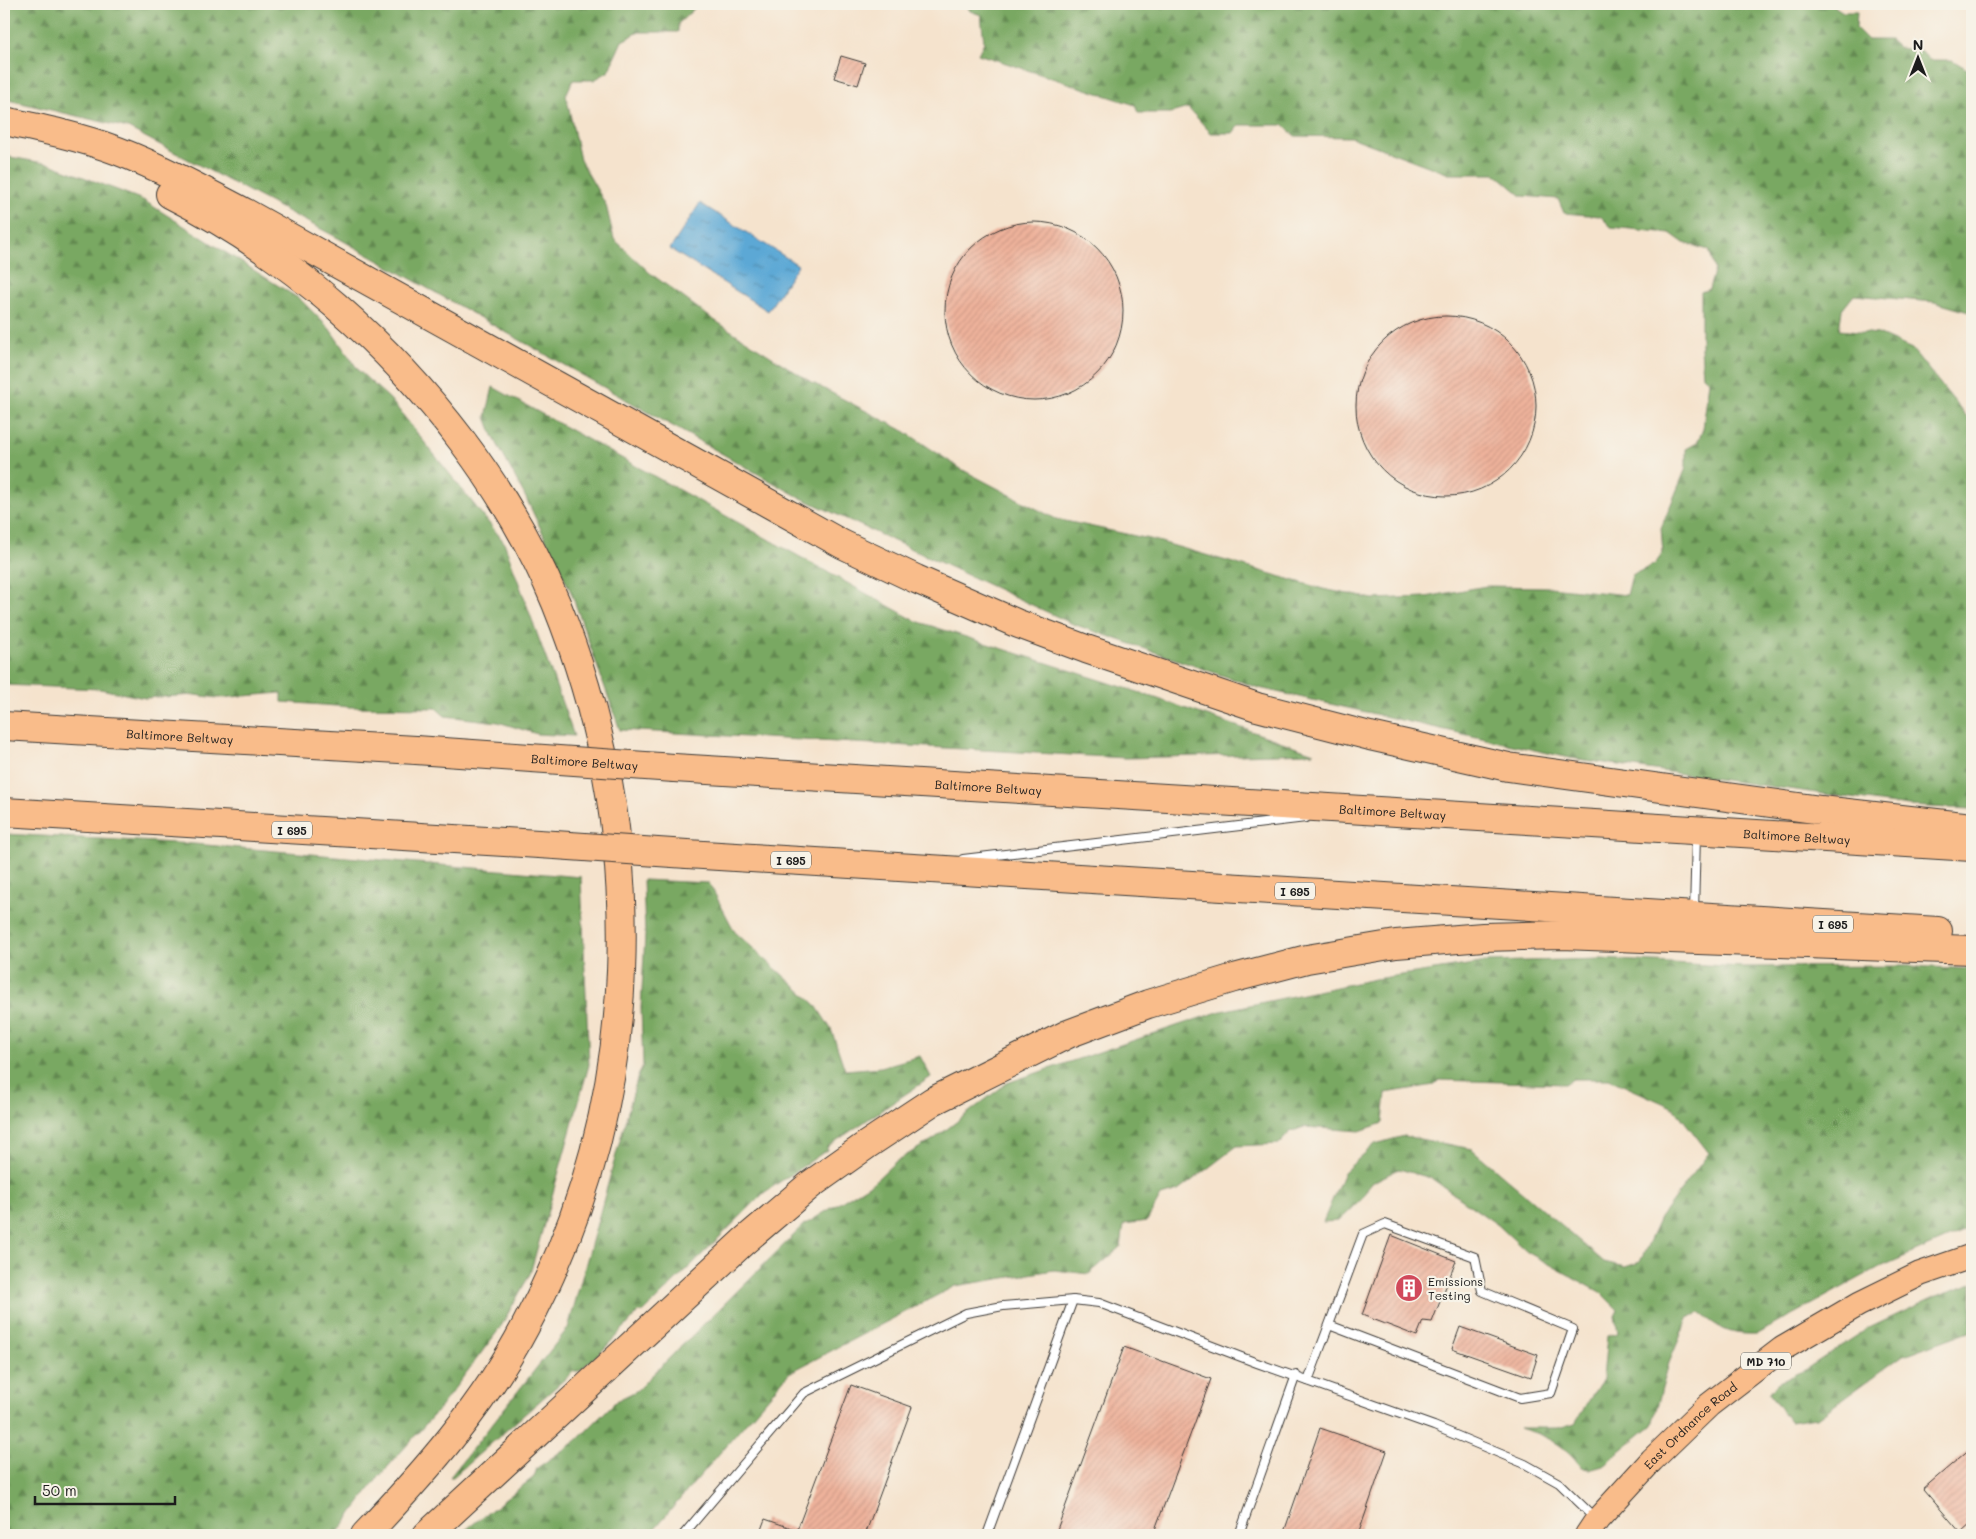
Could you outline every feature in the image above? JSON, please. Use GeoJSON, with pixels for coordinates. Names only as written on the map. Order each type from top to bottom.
{"type":"FeatureCollection","features":[{"type":"Feature","properties":{"kind":"highway"},"geometry":{"type":"LineString","coordinates":[[4,121],[64,134],[118,152],[188,183],[246,213],[842,544],[1016,623],[1141,669],[1257,707],[1370,736],[1508,767],[1821,810],[1972,827]]}},
{"type":"Feature","properties":{"kind":"highway"},"geometry":{"type":"LineString","coordinates":[[4,132],[59,148],[129,174],[190,204],[260,246],[311,285],[365,331],[409,376],[453,428],[494,486],[527,544],[555,600],[580,667],[597,725],[610,789],[620,870],[623,948],[614,1054],[609,1089],[594,1155],[575,1214],[525,1328],[490,1383],[446,1446],[365,1535]]}},
{"type":"Feature","properties":{"kind":"highway","name":"Baltimore Beltway"},"geometry":{"type":"LineString","coordinates":[[4,724],[52,729],[416,750],[674,768],[1972,847]]}},
{"type":"Feature","properties":{"kind":"highway","name":"I 695"},"geometry":{"type":"LineString","coordinates":[[16,813],[1972,933]]}},
{"type":"Feature","properties":{"kind":"highway"},"geometry":{"type":"LineString","coordinates":[[427,1535],[743,1242],[810,1185],[868,1144],[933,1102],[1012,1061],[1077,1031],[1148,1004],[1307,958],[1396,944],[1483,937],[1562,935],[1972,950]]}},
{"type":"Feature","properties":{"kind":"main road","name":"East Ordnance Road"},"geometry":{"type":"LineString","coordinates":[[1592,1528],[1652,1460],[1709,1405],[1782,1349],[1859,1304],[1912,1278],[1972,1256]]}},
{"type":"Feature","properties":{"kind":"lane"},"geometry":{"type":"LineString","coordinates":[[1328,816],[1376,810]]}},
{"type":"Feature","properties":{"kind":"lane"},"geometry":{"type":"LineString","coordinates":[[955,860],[1318,817]]}},
{"type":"Feature","properties":{"kind":"lane"},"geometry":{"type":"LineString","coordinates":[[1694,916],[1696,830]]}},
{"type":"Feature","properties":{"kind":"lane"},"geometry":{"type":"LineString","coordinates":[[896,867],[945,861]]}},
{"type":"Feature","properties":{"kind":"lane"},"geometry":{"type":"LineString","coordinates":[[1308,1381],[1363,1234],[1385,1224],[1475,1257],[1482,1291],[1573,1329],[1551,1393],[1520,1398],[1329,1325]]}},
{"type":"Feature","properties":{"kind":"lane"},"geometry":{"type":"LineString","coordinates":[[683,1535],[804,1393],[966,1313],[1003,1306],[1073,1300],[1099,1303],[1434,1426],[1525,1464],[1559,1483],[1592,1528]]}},
{"type":"Feature","properties":{"kind":"lane"},"geometry":{"type":"LineString","coordinates":[[987,1535],[1073,1300]]}},
{"type":"Feature","properties":{"kind":"lane"},"geometry":{"type":"LineString","coordinates":[[1239,1535],[1296,1375]]}},
{"type":"Feature","properties":{"kind":"green space"},"geometry":{"type":"Polygon","coordinates":[[[4,4],[720,4],[698,5],[678,24],[678,32],[639,32],[622,41],[608,72],[594,80],[573,80],[566,95],[580,160],[606,205],[614,239],[650,273],[711,318],[811,382],[904,431],[961,469],[1056,519],[1154,540],[1323,589],[1373,599],[1426,597],[1486,586],[1550,587],[1627,595],[1632,575],[1655,564],[1663,553],[1661,528],[1686,468],[1686,449],[1697,443],[1703,429],[1709,381],[1703,376],[1701,292],[1709,289],[1715,269],[1709,250],[1684,243],[1670,233],[1611,227],[1600,216],[1564,213],[1558,199],[1522,196],[1496,174],[1449,174],[1351,137],[1295,136],[1283,125],[1239,125],[1233,133],[1211,133],[1188,108],[1171,113],[1138,113],[1135,105],[978,54],[984,42],[981,15],[970,11],[966,4],[1831,4],[1843,12],[1857,12],[1856,28],[1868,40],[1890,40],[1899,48],[1921,51],[1929,60],[1952,60],[1972,72],[1972,313],[1934,302],[1854,295],[1842,310],[1839,330],[1878,334],[1912,349],[1972,423],[1972,809],[1908,806],[1570,758],[1259,688],[1073,624],[799,497],[340,239],[128,128],[4,99],[4,4]]]}},
{"type":"Feature","properties":{"kind":"green space"},"geometry":{"type":"Polygon","coordinates":[[[4,156],[50,164],[143,200],[301,300],[329,328],[359,371],[390,399],[504,542],[574,736],[537,734],[498,722],[445,716],[436,708],[350,707],[282,702],[282,693],[218,698],[195,695],[145,698],[100,689],[4,685],[4,156]]]}},
{"type":"Feature","properties":{"kind":"green space"},"geometry":{"type":"Polygon","coordinates":[[[493,387],[916,621],[1141,693],[1314,753],[1126,758],[620,730],[571,592],[524,494],[494,438],[486,417],[493,387]]]}},
{"type":"Feature","properties":{"kind":"green space"},"geometry":{"type":"Polygon","coordinates":[[[4,834],[194,844],[581,877],[589,1065],[530,1274],[500,1328],[439,1409],[377,1479],[336,1535],[4,1535],[4,834]]]}},
{"type":"Feature","properties":{"kind":"green space"},"geometry":{"type":"Polygon","coordinates":[[[643,880],[709,883],[735,932],[815,1004],[831,1029],[845,1070],[881,1067],[920,1056],[931,1077],[827,1147],[827,1150],[765,1192],[644,1312],[639,1312],[602,1351],[579,1371],[574,1371],[453,1477],[450,1477],[568,1328],[637,1079],[643,1065],[641,1008],[645,935],[643,880]]]}},
{"type":"Feature","properties":{"kind":"green space"},"geometry":{"type":"Polygon","coordinates":[[[1601,959],[1742,967],[1910,966],[1972,969],[1972,1227],[1876,1269],[1757,1334],[1739,1334],[1726,1330],[1714,1324],[1700,1313],[1688,1318],[1669,1363],[1652,1425],[1603,1465],[1589,1469],[1582,1468],[1569,1453],[1555,1442],[1519,1428],[1558,1428],[1575,1423],[1603,1378],[1607,1336],[1618,1333],[1615,1316],[1618,1310],[1600,1292],[1527,1252],[1498,1225],[1431,1178],[1399,1169],[1371,1183],[1360,1201],[1339,1221],[1323,1222],[1344,1172],[1375,1144],[1404,1136],[1472,1149],[1604,1262],[1625,1267],[1640,1262],[1660,1218],[1709,1153],[1674,1108],[1609,1079],[1573,1079],[1565,1084],[1439,1080],[1434,1085],[1386,1093],[1383,1123],[1360,1131],[1304,1127],[1290,1132],[1279,1144],[1237,1146],[1178,1191],[1161,1196],[1147,1221],[1124,1224],[1121,1247],[1089,1274],[1054,1270],[955,1286],[789,1373],[649,1535],[459,1535],[534,1477],[537,1468],[576,1441],[616,1401],[636,1391],[804,1225],[875,1181],[895,1162],[934,1139],[1007,1083],[1221,1011],[1375,979],[1487,962],[1601,959]]]}},
{"type":"Feature","properties":{"kind":"green space"},"geometry":{"type":"Polygon","coordinates":[[[1972,1283],[1972,1330],[1902,1356],[1817,1418],[1790,1422],[1769,1393],[1777,1383],[1806,1369],[1867,1329],[1941,1294],[1972,1283]]]}},
{"type":"Feature","properties":{"kind":"water"},"geometry":{"type":"Polygon","coordinates":[[[700,203],[798,265],[768,311],[670,249],[700,203]]]}},
{"type":"Feature","properties":{"kind":"building"},"geometry":{"type":"Polygon","coordinates":[[[841,56],[865,63],[858,85],[834,78],[841,56]]]}},
{"type":"Feature","properties":{"kind":"building"},"geometry":{"type":"Polygon","coordinates":[[[1025,222],[1043,222],[1076,232],[1097,248],[1113,269],[1119,285],[1123,311],[1119,337],[1113,353],[1097,374],[1076,390],[1060,396],[1043,400],[1025,400],[992,390],[965,367],[955,353],[949,337],[945,320],[945,302],[955,269],[978,242],[992,232],[1008,226],[1025,222]]]}},
{"type":"Feature","properties":{"kind":"building"},"geometry":{"type":"Polygon","coordinates":[[[1437,316],[1455,316],[1489,326],[1510,342],[1526,363],[1534,388],[1536,406],[1534,424],[1526,449],[1510,470],[1489,486],[1481,489],[1455,496],[1437,496],[1403,486],[1376,463],[1366,449],[1360,432],[1356,415],[1356,397],[1366,363],[1389,336],[1403,326],[1420,320],[1437,316]]]}},
{"type":"Feature","properties":{"kind":"building","name":"Emissions Testing"},"geometry":{"type":"Polygon","coordinates":[[[1391,1235],[1456,1261],[1432,1322],[1423,1321],[1417,1336],[1362,1315],[1391,1235]]]}},
{"type":"Feature","properties":{"kind":"building"},"geometry":{"type":"Polygon","coordinates":[[[1460,1327],[1538,1355],[1531,1377],[1452,1349],[1460,1327]]]}},
{"type":"Feature","properties":{"kind":"building"},"geometry":{"type":"Polygon","coordinates":[[[1124,1347],[1211,1379],[1153,1535],[1055,1535],[1124,1347]]]}},
{"type":"Feature","properties":{"kind":"building"},"geometry":{"type":"Polygon","coordinates":[[[851,1385],[912,1407],[865,1535],[759,1535],[765,1519],[797,1530],[851,1385]]]}},
{"type":"Feature","properties":{"kind":"building"},"geometry":{"type":"Polygon","coordinates":[[[1320,1428],[1387,1451],[1358,1535],[1283,1535],[1320,1428]]]}},
{"type":"Feature","properties":{"kind":"building"},"geometry":{"type":"Polygon","coordinates":[[[1972,1447],[1972,1523],[1961,1533],[1923,1489],[1972,1447]]]}},
{"type":"Feature","properties":{"kind":"place","name":"Emissions Testing"},"geometry":{"type":"Point","coordinates":[1409,1288]}}]}
